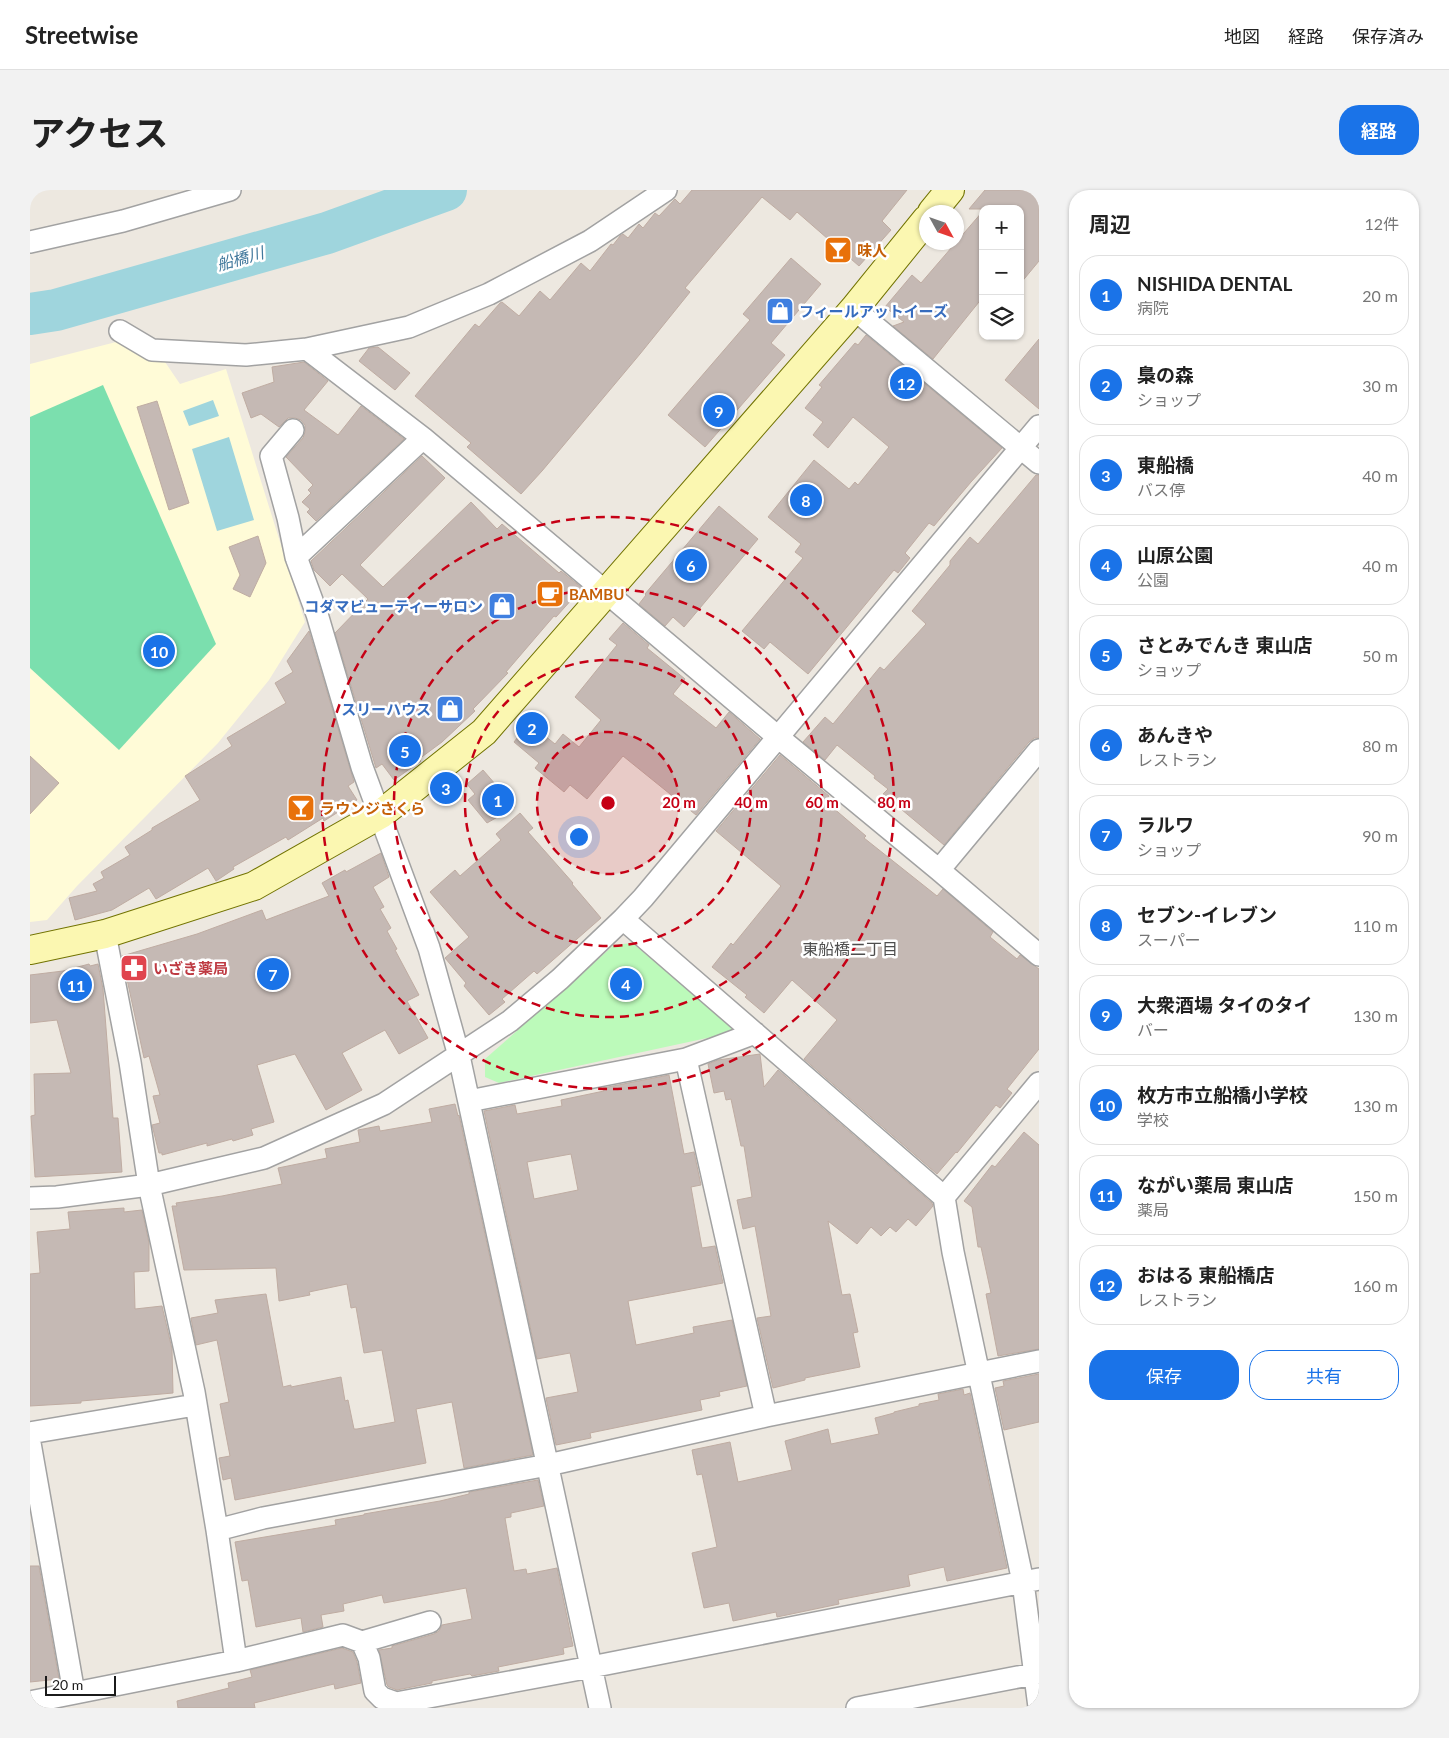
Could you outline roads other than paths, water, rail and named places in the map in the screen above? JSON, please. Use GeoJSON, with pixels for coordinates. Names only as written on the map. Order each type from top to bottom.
{"type":"FeatureCollection","features":[{"type":"Feature","properties":{"kind":"street"},"geometry":{"type":"LineString","coordinates":[[30,242],[124,221],[230,190]]}},
{"type":"Feature","properties":{"kind":"street"},"geometry":{"type":"LineString","coordinates":[[120,331],[152,350],[246,356],[307,350],[409,327],[488,294],[590,241],[666,190]]}},
{"type":"Feature","properties":{"kind":"street"},"geometry":{"type":"LineString","coordinates":[[938,205],[950,190]]}},
{"type":"Feature","properties":{"kind":"street"},"geometry":{"type":"LineString","coordinates":[[30,950],[104,934],[254,886],[380,814],[484,732],[854,309],[919,229]]}},
{"type":"Feature","properties":{"kind":"street"},"geometry":{"type":"LineString","coordinates":[[854,309],[1039,462]]}},
{"type":"Feature","properties":{"kind":"street"},"geometry":{"type":"LineString","coordinates":[[307,350],[423,438],[511,514],[607,592],[1039,955]]}},
{"type":"Feature","properties":{"kind":"street"},"geometry":{"type":"LineString","coordinates":[[30,1198],[57,1197],[149,1185],[264,1158],[384,1104],[459,1056],[517,1015],[560,979],[623,919],[1039,426]]}},
{"type":"Feature","properties":{"kind":"street"},"geometry":{"type":"LineString","coordinates":[[293,430],[271,456],[288,518],[296,557],[317,614],[362,767],[429,948],[459,1056],[600,1708]]}},
{"type":"Feature","properties":{"kind":"street"},"geometry":{"type":"LineString","coordinates":[[296,557],[423,438]]}},
{"type":"Feature","properties":{"kind":"street"},"geometry":{"type":"LineString","coordinates":[[939,870],[1039,750]]}},
{"type":"Feature","properties":{"kind":"street"},"geometry":{"type":"LineString","coordinates":[[623,919],[944,1197],[953,1252],[979,1373],[1031,1580],[1039,1707]]}},
{"type":"Feature","properties":{"kind":"street"},"geometry":{"type":"LineString","coordinates":[[104,934],[130,1062],[149,1185],[195,1405],[217,1530],[236,1661]]}},
{"type":"Feature","properties":{"kind":"street"},"geometry":{"type":"LineString","coordinates":[[469,1101],[686,1059],[755,1033]]}},
{"type":"Feature","properties":{"kind":"street"},"geometry":{"type":"LineString","coordinates":[[686,1059],[766,1416]]}},
{"type":"Feature","properties":{"kind":"street"},"geometry":{"type":"LineString","coordinates":[[944,1197],[1039,1083]]}},
{"type":"Feature","properties":{"kind":"street"},"geometry":{"type":"LineString","coordinates":[[217,1530],[273,1517],[548,1465],[766,1416],[1039,1361]]}},
{"type":"Feature","properties":{"kind":"street"},"geometry":{"type":"LineString","coordinates":[[30,1433],[195,1405]]}},
{"type":"Feature","properties":{"kind":"street"},"geometry":{"type":"LineString","coordinates":[[30,1443],[74,1693]]}},
{"type":"Feature","properties":{"kind":"street"},"geometry":{"type":"LineString","coordinates":[[362,1642],[369,1658],[375,1691],[382,1698],[396,1702],[591,1667],[1031,1580]]}},
{"type":"Feature","properties":{"kind":"street"},"geometry":{"type":"LineString","coordinates":[[30,1702],[236,1661],[343,1634],[362,1642],[430,1622]]}},
{"type":"Feature","properties":{"kind":"street"},"geometry":{"type":"LineString","coordinates":[[857,1708],[1037,1674]]}},
{"type":"Feature","properties":{"kind":"water"},"geometry":{"type":"Polygon","coordinates":[[[213,400],[219,416],[189,426],[183,411],[213,400]]]}},
{"type":"Feature","properties":{"kind":"water"},"geometry":{"type":"Polygon","coordinates":[[[229,437],[254,520],[217,531],[192,449],[229,437]]]}},
{"type":"Feature","properties":{"kind":"waterway","name":"船橋川"},"geometry":{"type":"LineString","coordinates":[[30,314],[56,310],[327,233],[446,190]]}},
{"type":"Feature","properties":{"kind":"place","name":"味人"},"geometry":{"type":"Point","coordinates":[838,250]}},
{"type":"Feature","properties":{"kind":"place","name":"フィールアットイーズ"},"geometry":{"type":"Point","coordinates":[780,311]}},
{"type":"Feature","properties":{"kind":"place","name":"おはる 東船橋店"},"geometry":{"type":"Point","coordinates":[906,383]}},
{"type":"Feature","properties":{"kind":"place","name":"大衆酒場 タイのタイ"},"geometry":{"type":"Point","coordinates":[719,411]}},
{"type":"Feature","properties":{"kind":"place","name":"セブン-イレブン"},"geometry":{"type":"Point","coordinates":[806,500]}},
{"type":"Feature","properties":{"kind":"place","name":"あんきや"},"geometry":{"type":"Point","coordinates":[691,565]}},
{"type":"Feature","properties":{"kind":"place","name":"BAMBU"},"geometry":{"type":"Point","coordinates":[550,594]}},
{"type":"Feature","properties":{"kind":"place","name":"コダマビューティーサロン"},"geometry":{"type":"Point","coordinates":[502,606]}},
{"type":"Feature","properties":{"kind":"place","name":"枚方市立船橋小学校"},"geometry":{"type":"Point","coordinates":[159,651]}},
{"type":"Feature","properties":{"kind":"place","name":"スリーハウス"},"geometry":{"type":"Point","coordinates":[450,709]}},
{"type":"Feature","properties":{"kind":"place","name":"梟の森"},"geometry":{"type":"Point","coordinates":[532,728]}},
{"type":"Feature","properties":{"kind":"place","name":"さとみでんき 東山店"},"geometry":{"type":"Point","coordinates":[405,751]}},
{"type":"Feature","properties":{"kind":"place","name":"東船橋"},"geometry":{"type":"Point","coordinates":[446,788]}},
{"type":"Feature","properties":{"kind":"place","name":"NISHIDA DENTAL"},"geometry":{"type":"Point","coordinates":[498,800]}},
{"type":"Feature","properties":{"kind":"place","name":"ラウンジさくら"},"geometry":{"type":"Point","coordinates":[301,808]}},
{"type":"Feature","properties":{"kind":"place","name":"いざき薬局"},"geometry":{"type":"Point","coordinates":[134,968]}},
{"type":"Feature","properties":{"kind":"place","name":"ラルワ"},"geometry":{"type":"Point","coordinates":[273,974]}},
{"type":"Feature","properties":{"kind":"place","name":"山原公園"},"geometry":{"type":"Point","coordinates":[626,984]}},
{"type":"Feature","properties":{"kind":"place","name":"ながい薬局 東山店"},"geometry":{"type":"Point","coordinates":[76,985]}},
{"type":"Feature","properties":{"kind":"district","name":"東船橋二丁目"},"geometry":{"type":"Point","coordinates":[850,948]}}]}
